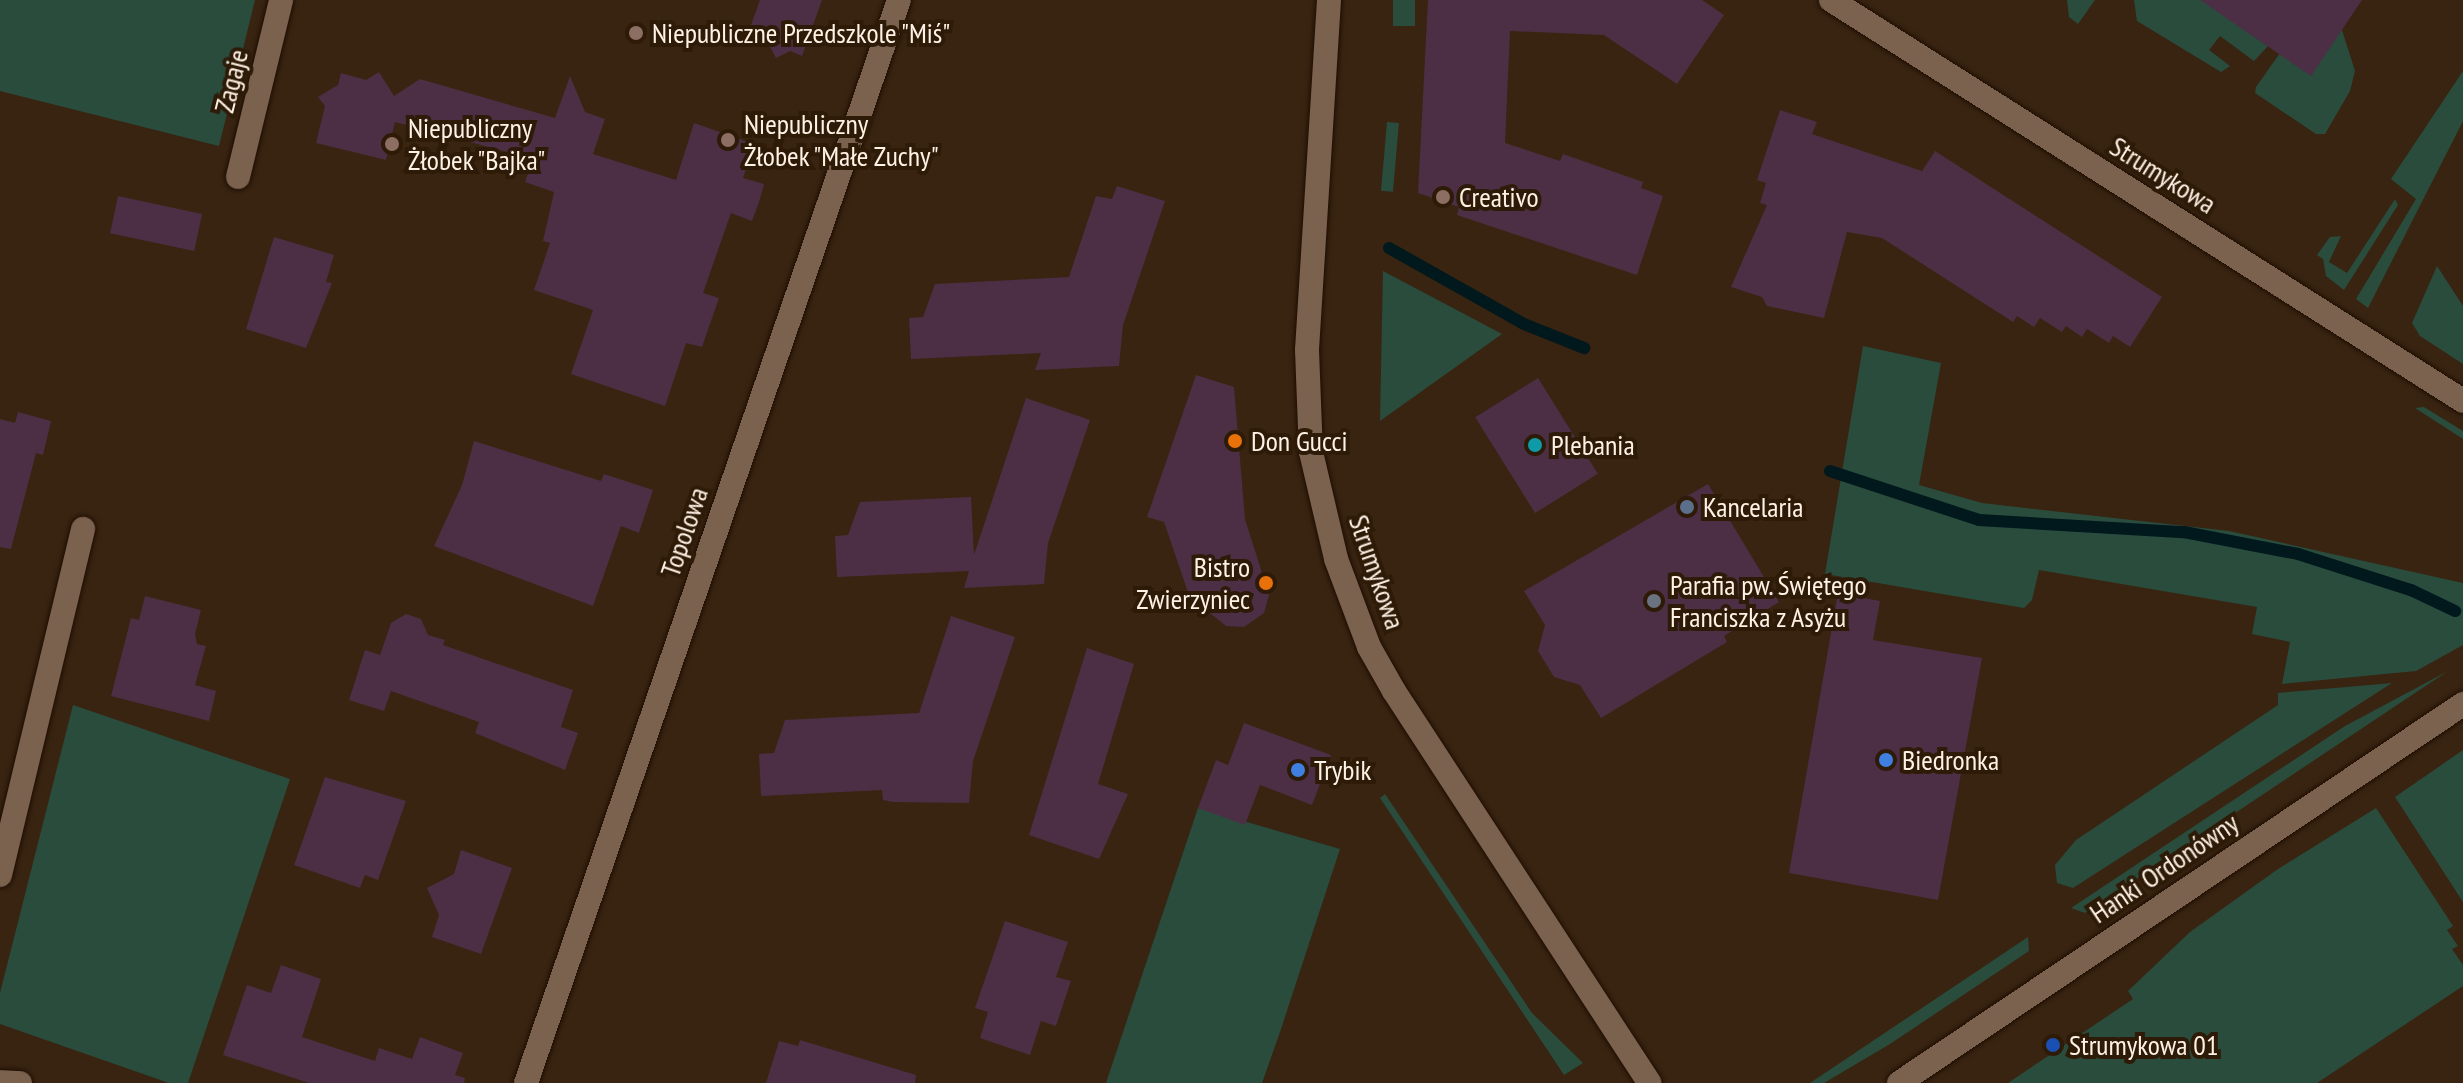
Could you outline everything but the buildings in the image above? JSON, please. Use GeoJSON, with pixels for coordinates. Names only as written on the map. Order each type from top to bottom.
{"type":"FeatureCollection","features":[{"type":"Feature","properties":{"kind":"street","name":"Zagaje"},"geometry":{"type":"LineString","coordinates":[[238,177],[281,0]]}},
{"type":"Feature","properties":{"kind":"street","name":"Topolowa"},"geometry":{"type":"LineString","coordinates":[[526,1083],[899,0]]}},
{"type":"Feature","properties":{"kind":"street","name":"Strumykowa"},"geometry":{"type":"LineString","coordinates":[[1329,0],[1307,350],[1311,452],[1336,559],[1354,613],[1394,691],[1650,1083]]}},
{"type":"Feature","properties":{"kind":"street","name":"Strumykowa"},"geometry":{"type":"LineString","coordinates":[[1831,0],[2463,401]]}},
{"type":"Feature","properties":{"kind":"street"},"geometry":{"type":"LineString","coordinates":[[0,875],[83,529]]}},
{"type":"Feature","properties":{"kind":"street","name":"Hanki Ordonówny"},"geometry":{"type":"LineString","coordinates":[[1899,1083],[2463,704]]}},
{"type":"Feature","properties":{"kind":"green space"},"geometry":{"type":"Polygon","coordinates":[[[0,0],[255,0],[219,146],[0,91],[0,0]]]}},
{"type":"Feature","properties":{"kind":"green space"},"geometry":{"type":"Polygon","coordinates":[[[1393,0],[1415,0],[1415,26],[1393,26],[1393,0]]]}},
{"type":"Feature","properties":{"kind":"green space"},"geometry":{"type":"Polygon","coordinates":[[[2067,0],[2095,0],[2078,24],[2069,17],[2067,0]]]}},
{"type":"Feature","properties":{"kind":"green space"},"geometry":{"type":"Polygon","coordinates":[[[2134,0],[2202,0],[2268,46],[2254,61],[2220,36],[2209,50],[2230,66],[2221,72],[2137,21],[2134,0]]]}},
{"type":"Feature","properties":{"kind":"green space"},"geometry":{"type":"Polygon","coordinates":[[[2341,27],[2355,71],[2350,91],[2325,134],[2316,134],[2255,93],[2256,87],[2280,53],[2341,27]]]}},
{"type":"Feature","properties":{"kind":"green space"},"geometry":{"type":"Polygon","coordinates":[[[2463,71],[2463,121],[2368,308],[2356,299],[2416,199],[2391,179],[2463,71]]]}},
{"type":"Feature","properties":{"kind":"green space"},"geometry":{"type":"Polygon","coordinates":[[[1387,122],[1399,123],[1393,192],[1381,191],[1387,122]]]}},
{"type":"Feature","properties":{"kind":"green space"},"geometry":{"type":"Polygon","coordinates":[[[2395,199],[2398,205],[2344,290],[2326,276],[2323,259],[2317,255],[2330,237],[2341,236],[2329,262],[2347,273],[2395,199]]]}},
{"type":"Feature","properties":{"kind":"green space"},"geometry":{"type":"Polygon","coordinates":[[[2437,266],[2463,306],[2463,364],[2420,336],[2412,323],[2437,266]]]}},
{"type":"Feature","properties":{"kind":"green space"},"geometry":{"type":"Polygon","coordinates":[[[1383,271],[1502,334],[1380,421],[1383,271]]]}},
{"type":"Feature","properties":{"kind":"green space"},"geometry":{"type":"Polygon","coordinates":[[[1863,346],[1941,363],[1919,485],[1982,503],[2229,531],[2463,583],[2463,645],[2416,671],[2282,684],[2290,642],[2252,634],[2257,607],[2039,570],[2032,600],[2024,608],[1825,574],[1863,346]]]}},
{"type":"Feature","properties":{"kind":"green space"},"geometry":{"type":"Polygon","coordinates":[[[2424,407],[2463,431],[2463,439],[2415,408],[2424,407]]]}},
{"type":"Feature","properties":{"kind":"green space"},"geometry":{"type":"Polygon","coordinates":[[[2448,671],[2085,913],[2071,908],[2345,726],[2448,671]]]}},
{"type":"Feature","properties":{"kind":"green space"},"geometry":{"type":"Polygon","coordinates":[[[2392,683],[2073,888],[2057,883],[2055,865],[2076,840],[2278,705],[2278,693],[2392,683]]]}},
{"type":"Feature","properties":{"kind":"green space"},"geometry":{"type":"Polygon","coordinates":[[[73,705],[290,779],[188,1083],[169,1083],[0,1024],[0,993],[73,705]]]}},
{"type":"Feature","properties":{"kind":"green space"},"geometry":{"type":"Polygon","coordinates":[[[2463,750],[2463,902],[2395,797],[2463,750]]]}},
{"type":"Feature","properties":{"kind":"green space"},"geometry":{"type":"Polygon","coordinates":[[[1385,794],[1532,1013],[1583,1063],[1564,1075],[1380,798],[1385,794]]]}},
{"type":"Feature","properties":{"kind":"green space"},"geometry":{"type":"Polygon","coordinates":[[[1198,808],[1340,849],[1280,1032],[1262,1083],[1106,1083],[1198,808]]]}},
{"type":"Feature","properties":{"kind":"green space"},"geometry":{"type":"Polygon","coordinates":[[[2376,808],[2453,926],[2447,930],[2458,946],[2452,949],[2463,965],[2463,986],[2317,1083],[2008,1083],[2133,999],[2128,991],[2190,932],[2278,869],[2376,808]]]}},
{"type":"Feature","properties":{"kind":"green space"},"geometry":{"type":"Polygon","coordinates":[[[2028,937],[2029,951],[1890,1044],[1824,1083],[1810,1083],[2028,937]]]}},
{"type":"Feature","properties":{"kind":"waterway"},"geometry":{"type":"LineString","coordinates":[[1389,248],[1524,324],[1584,348]]}},
{"type":"Feature","properties":{"kind":"waterway"},"geometry":{"type":"LineString","coordinates":[[1830,471],[1979,520],[2184,532],[2298,554],[2411,590],[2455,611]]}},
{"type":"Feature","properties":{"kind":"place","name":"Niepubliczne Przedszkole \"Miś\""},"geometry":{"type":"Point","coordinates":[636,33]}},
{"type":"Feature","properties":{"kind":"place","name":"Niepubliczny Żłobek \"Małe Zuchy\""},"geometry":{"type":"Point","coordinates":[728,140]}},
{"type":"Feature","properties":{"kind":"place","name":"Niepubliczny Żłobek \"Bajka\""},"geometry":{"type":"Point","coordinates":[392,144]}},
{"type":"Feature","properties":{"kind":"place","name":"Creativo"},"geometry":{"type":"Point","coordinates":[1443,197]}},
{"type":"Feature","properties":{"kind":"place","name":"Don Gucci"},"geometry":{"type":"Point","coordinates":[1235,441]}},
{"type":"Feature","properties":{"kind":"place","name":"Plebania"},"geometry":{"type":"Point","coordinates":[1535,445]}},
{"type":"Feature","properties":{"kind":"place","name":"Kancelaria"},"geometry":{"type":"Point","coordinates":[1687,507]}},
{"type":"Feature","properties":{"kind":"place","name":"Bistro Zwierzyniec"},"geometry":{"type":"Point","coordinates":[1266,583]}},
{"type":"Feature","properties":{"kind":"place","name":"Parafia pw. Świętego Franciszka z Asyżu"},"geometry":{"type":"Point","coordinates":[1654,601]}},
{"type":"Feature","properties":{"kind":"place","name":"Biedronka"},"geometry":{"type":"Point","coordinates":[1886,760]}},
{"type":"Feature","properties":{"kind":"place","name":"Trybik"},"geometry":{"type":"Point","coordinates":[1298,770]}},
{"type":"Feature","properties":{"kind":"place","name":"Strumykowa 01"},"geometry":{"type":"Point","coordinates":[2053,1045]}}]}
